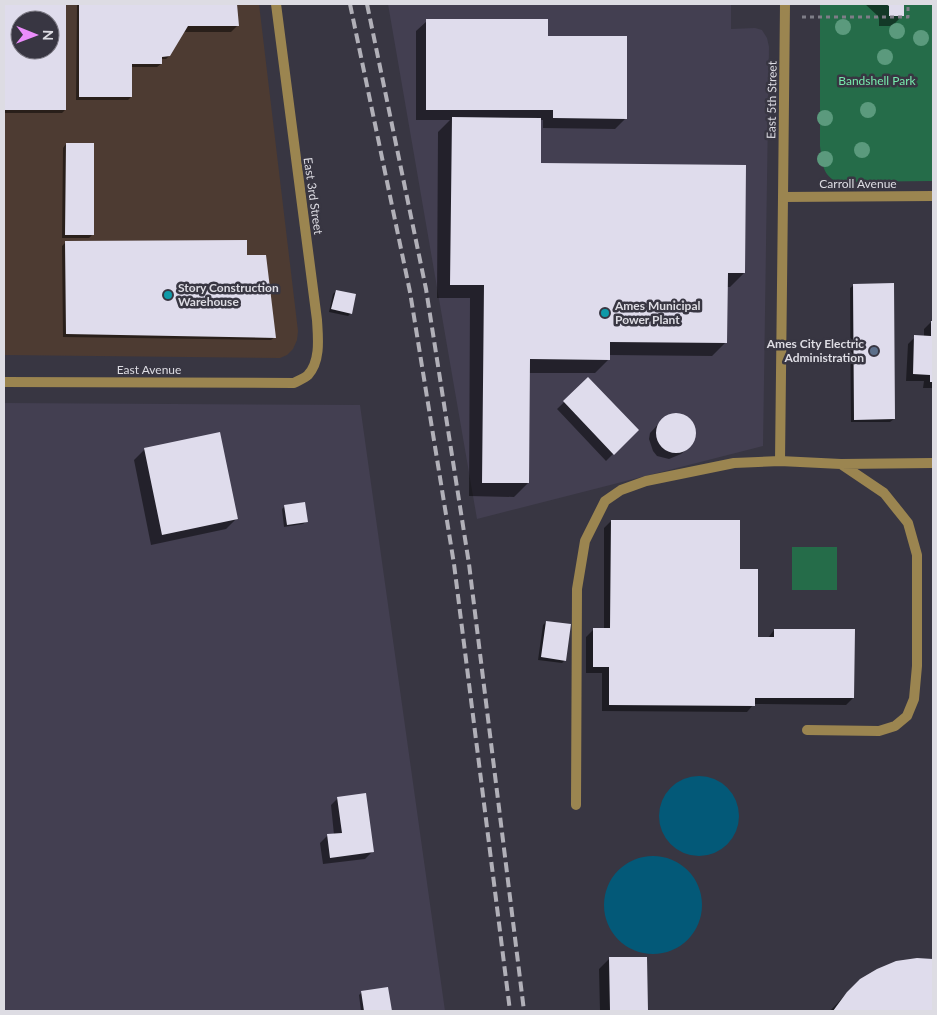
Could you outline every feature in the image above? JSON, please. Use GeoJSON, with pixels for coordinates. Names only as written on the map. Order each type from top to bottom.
{"type":"FeatureCollection","features":[{"type":"Feature","properties":{"kind":"street","name":"East 3rd Street"},"geometry":{"type":"LineString","coordinates":[[276,4],[317,320],[318,344],[315,365],[308,376],[294,382]]}},
{"type":"Feature","properties":{"kind":"street","name":"East 5th Street"},"geometry":{"type":"LineString","coordinates":[[780,461],[786,4]]}},
{"type":"Feature","properties":{"kind":"street","name":"Carroll Avenue"},"geometry":{"type":"LineString","coordinates":[[783,196],[933,196]]}},
{"type":"Feature","properties":{"kind":"street","name":"East Avenue"},"geometry":{"type":"LineString","coordinates":[[4,382],[294,382]]}},
{"type":"Feature","properties":{"kind":"street"},"geometry":{"type":"LineString","coordinates":[[576,805],[577,588],[585,541],[605,501],[621,490],[646,481],[734,463],[780,461],[841,464],[933,462]]}},
{"type":"Feature","properties":{"kind":"street"},"geometry":{"type":"LineString","coordinates":[[807,730],[878,731],[895,726],[907,716],[916,688],[916,555],[908,523],[884,493],[841,464]]}},
{"type":"Feature","properties":{"kind":"path"},"geometry":{"type":"LineString","coordinates":[[820,17],[908,17],[908,4]]}},
{"type":"Feature","properties":{"kind":"shaded area"},"geometry":{"type":"Polygon","coordinates":[[[4,4],[259,4],[298,331],[293,349],[287,355],[280,358],[4,355],[4,4]]]}},
{"type":"Feature","properties":{"kind":"shaded area","name":"Ames Municipal Power Plant"},"geometry":{"type":"Polygon","coordinates":[[[388,4],[731,4],[731,29],[755,28],[762,30],[767,38],[769,47],[763,446],[477,519],[388,4]]]}},
{"type":"Feature","properties":{"kind":"shaded area"},"geometry":{"type":"Polygon","coordinates":[[[4,403],[360,405],[445,1011],[4,1011],[4,403]]]}},
{"type":"Feature","properties":{"kind":"green space","name":"Bandshell Park"},"geometry":{"type":"Polygon","coordinates":[[[820,4],[933,4],[933,181],[838,182],[826,172],[822,163],[820,146],[820,4]]]}},
{"type":"Feature","properties":{"kind":"green space"},"geometry":{"type":"Polygon","coordinates":[[[792,547],[837,547],[837,590],[792,590],[792,547]]]}},
{"type":"Feature","properties":{"kind":"water"},"geometry":{"type":"Polygon","coordinates":[[[699,776],[714,779],[727,788],[736,801],[739,816],[736,831],[727,844],[714,853],[699,856],[684,853],[671,844],[662,831],[659,816],[662,801],[671,788],[684,779],[699,776]]]}},
{"type":"Feature","properties":{"kind":"water"},"geometry":{"type":"Polygon","coordinates":[[[653,856],[672,860],[687,871],[698,886],[702,905],[698,924],[687,939],[672,950],[653,954],[634,950],[619,939],[608,924],[604,905],[608,886],[619,871],[634,860],[653,856]]]}},
{"type":"Feature","properties":{"kind":"building"},"geometry":{"type":"Polygon","coordinates":[[[4,4],[66,4],[66,110],[4,110],[4,4]]]}},
{"type":"Feature","properties":{"kind":"building"},"geometry":{"type":"Polygon","coordinates":[[[79,4],[237,4],[239,26],[188,26],[170,56],[162,57],[162,64],[132,64],[132,97],[79,97],[79,4]]]}},
{"type":"Feature","properties":{"kind":"building"},"geometry":{"type":"Polygon","coordinates":[[[886,4],[904,4],[904,16],[889,16],[889,6],[886,4]]]}},
{"type":"Feature","properties":{"kind":"building"},"geometry":{"type":"Polygon","coordinates":[[[426,19],[548,19],[548,36],[627,36],[627,119],[553,118],[553,110],[426,110],[426,19]]]}},
{"type":"Feature","properties":{"kind":"building","name":"Ames Municipal Power Plant"},"geometry":{"type":"Polygon","coordinates":[[[452,117],[541,118],[541,163],[746,165],[745,273],[728,273],[727,343],[610,342],[610,360],[530,359],[529,483],[482,483],[484,285],[450,285],[452,117]]]}},
{"type":"Feature","properties":{"kind":"building"},"geometry":{"type":"Polygon","coordinates":[[[66,143],[94,143],[94,235],[65,235],[66,143]]]}},
{"type":"Feature","properties":{"kind":"building","name":"Story Construction Warehouse"},"geometry":{"type":"Polygon","coordinates":[[[247,240],[247,255],[266,255],[276,338],[66,334],[65,241],[247,240]]]}},
{"type":"Feature","properties":{"kind":"building","name":"Ames City Electric Administration"},"geometry":{"type":"Polygon","coordinates":[[[894,283],[895,419],[854,420],[853,284],[894,283]]]}},
{"type":"Feature","properties":{"kind":"building"},"geometry":{"type":"Polygon","coordinates":[[[336,290],[356,294],[352,314],[331,309],[336,290]]]}},
{"type":"Feature","properties":{"kind":"building"},"geometry":{"type":"Polygon","coordinates":[[[931,321],[933,321],[933,382],[930,382],[930,375],[913,374],[914,335],[931,336],[931,321]]]}},
{"type":"Feature","properties":{"kind":"building"},"geometry":{"type":"Polygon","coordinates":[[[588,377],[639,430],[614,455],[563,401],[588,377]]]}},
{"type":"Feature","properties":{"kind":"building"},"geometry":{"type":"Polygon","coordinates":[[[680,413],[687,416],[693,422],[696,433],[695,441],[687,450],[680,453],[672,453],[665,450],[657,441],[656,429],[659,422],[668,414],[680,413]]]}},
{"type":"Feature","properties":{"kind":"building"},"geometry":{"type":"Polygon","coordinates":[[[220,432],[238,519],[162,535],[144,448],[220,432]]]}},
{"type":"Feature","properties":{"kind":"building"},"geometry":{"type":"Polygon","coordinates":[[[305,502],[308,522],[287,525],[284,505],[305,502]]]}},
{"type":"Feature","properties":{"kind":"building"},"geometry":{"type":"Polygon","coordinates":[[[611,520],[740,520],[740,569],[758,569],[758,637],[774,637],[774,629],[855,629],[854,698],[755,698],[755,706],[609,705],[609,667],[593,667],[593,628],[610,628],[611,520]]]}},
{"type":"Feature","properties":{"kind":"building"},"geometry":{"type":"Polygon","coordinates":[[[546,621],[571,624],[566,661],[541,657],[546,621]]]}},
{"type":"Feature","properties":{"kind":"building"},"geometry":{"type":"Polygon","coordinates":[[[366,793],[374,852],[330,858],[327,834],[342,833],[337,797],[366,793]]]}},
{"type":"Feature","properties":{"kind":"building"},"geometry":{"type":"Polygon","coordinates":[[[609,957],[647,957],[648,1011],[610,1011],[609,957]]]}},
{"type":"Feature","properties":{"kind":"building"},"geometry":{"type":"Polygon","coordinates":[[[917,958],[933,959],[933,1011],[833,1011],[847,992],[860,979],[896,961],[917,958]]]}},
{"type":"Feature","properties":{"kind":"building"},"geometry":{"type":"Polygon","coordinates":[[[388,987],[392,1011],[364,1011],[361,991],[388,987]]]}},
{"type":"Feature","properties":{"kind":"railway"},"geometry":{"type":"LineString","coordinates":[[350,4],[410,292],[454,564],[510,1011]]}},
{"type":"Feature","properties":{"kind":"railway"},"geometry":{"type":"LineString","coordinates":[[367,4],[426,289],[469,564],[524,1011]]}},
{"type":"Feature","properties":{"kind":"place","name":"Story Construction Warehouse"},"geometry":{"type":"Point","coordinates":[168,295]}},
{"type":"Feature","properties":{"kind":"place","name":"Ames Municipal Power Plant"},"geometry":{"type":"Point","coordinates":[605,313]}},
{"type":"Feature","properties":{"kind":"place","name":"Ames City Electric Administration"},"geometry":{"type":"Point","coordinates":[874,351]}}]}
